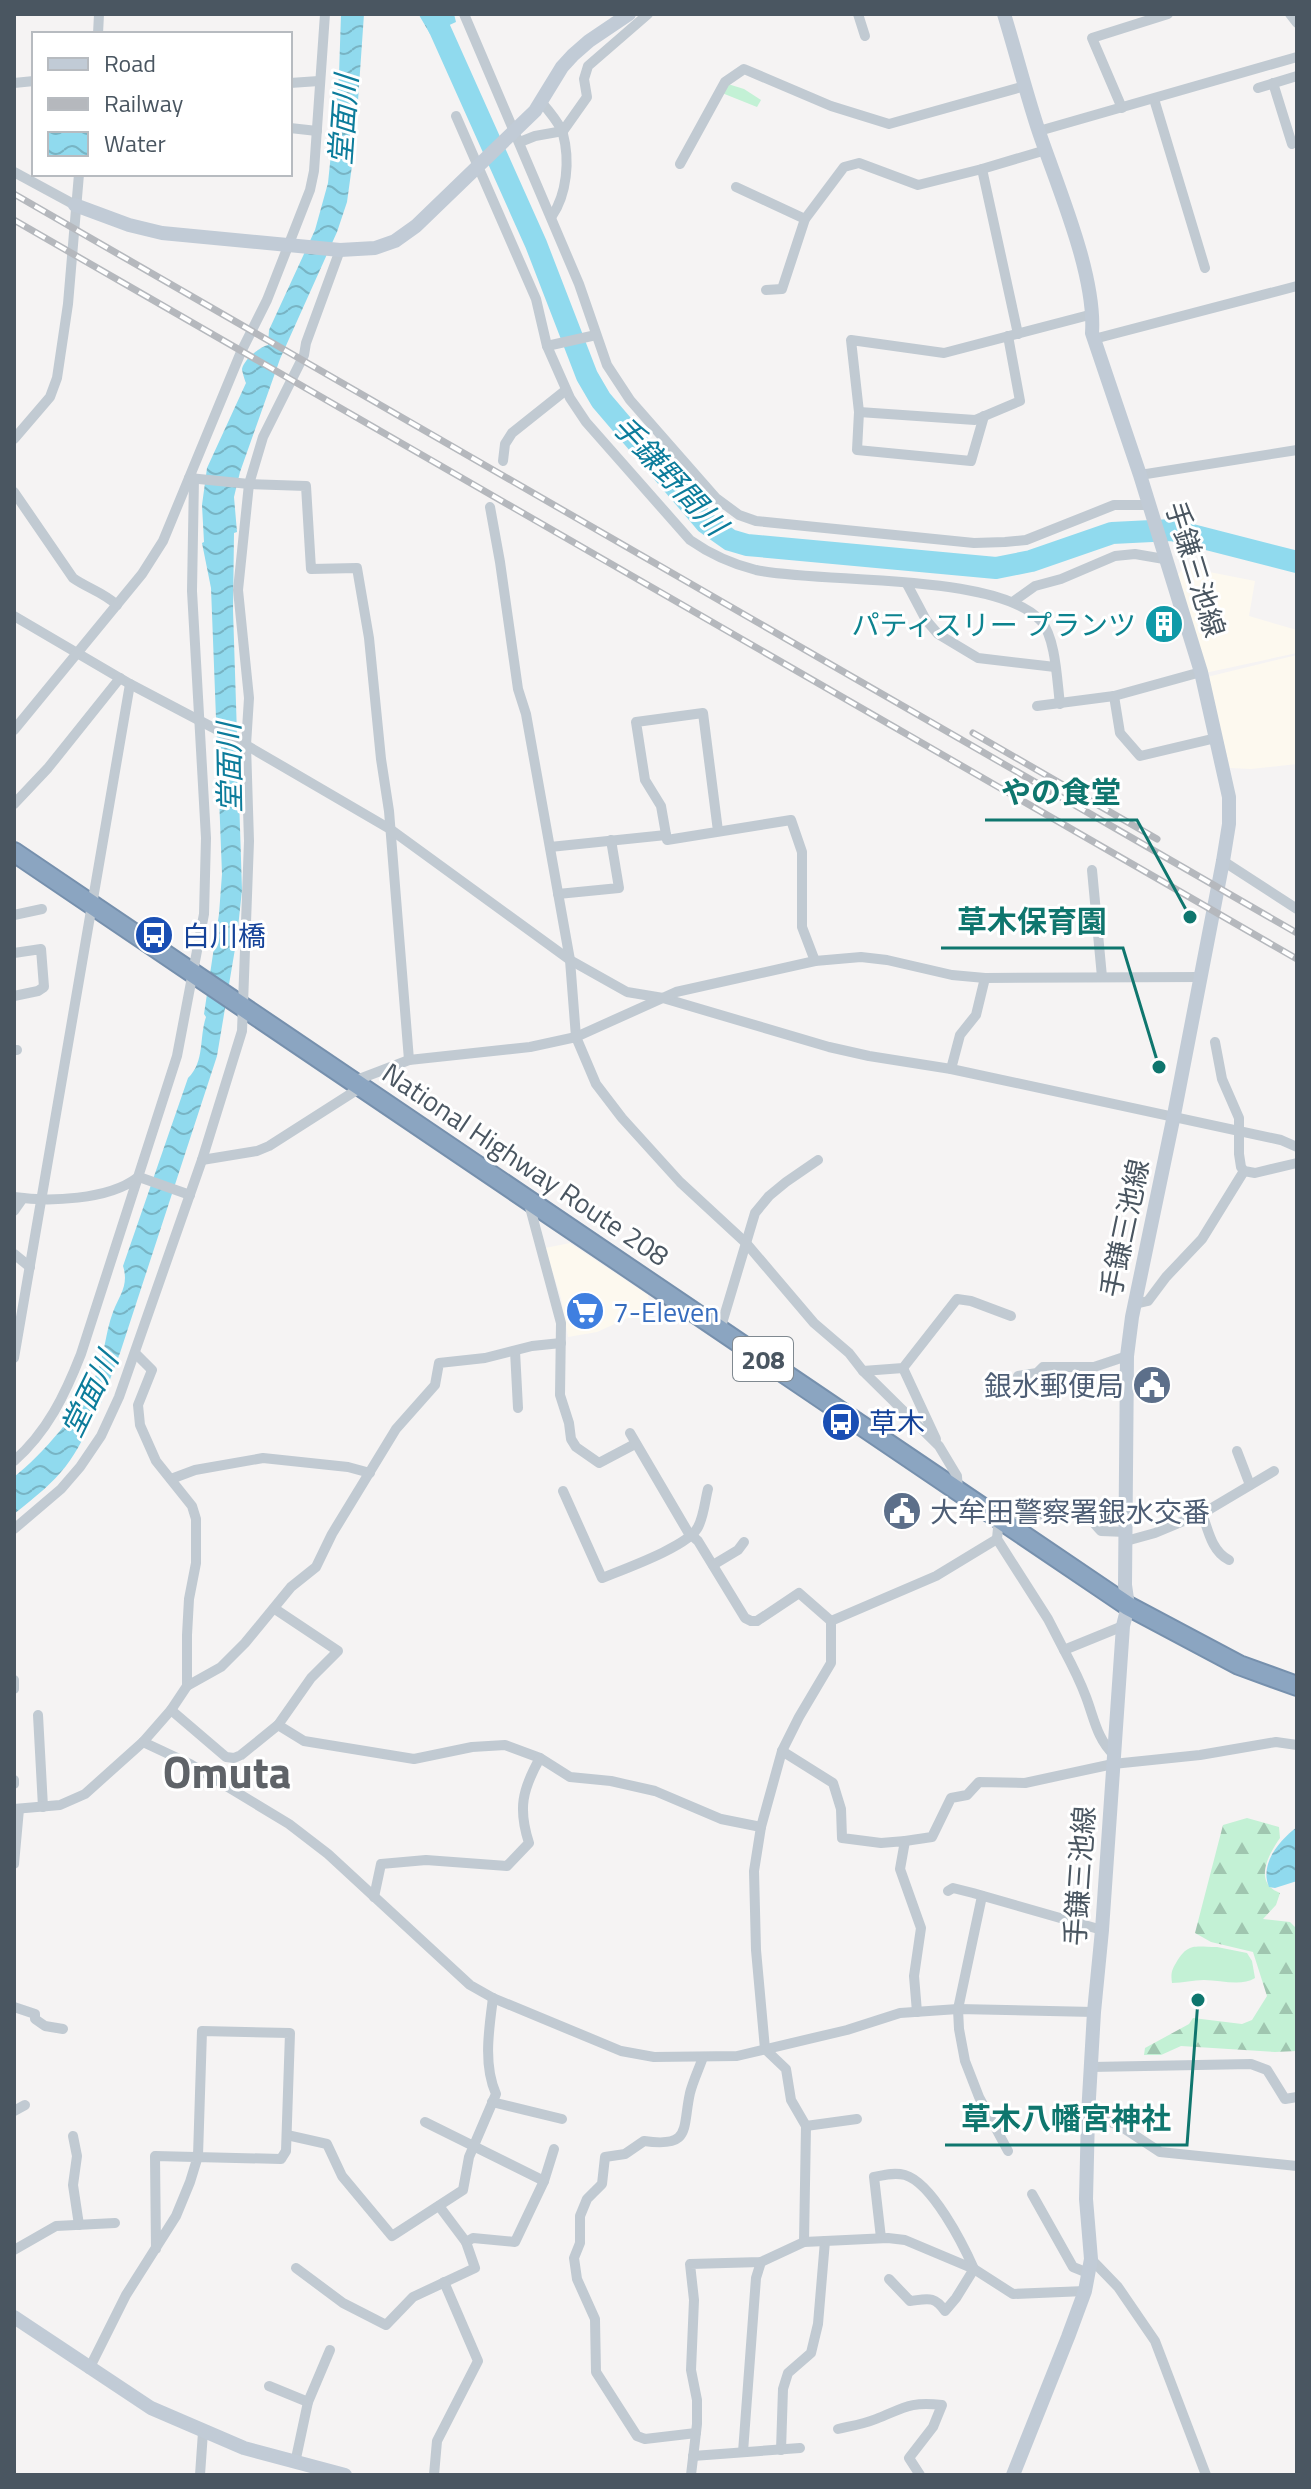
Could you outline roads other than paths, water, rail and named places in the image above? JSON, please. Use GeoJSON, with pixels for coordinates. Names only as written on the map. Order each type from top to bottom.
{"type":"FeatureCollection","features":[{"type":"Feature","properties":{"kind":"highway","name":"National Highway Route 208"},"geometry":{"type":"LineString","coordinates":[[14,852],[958,1492],[1001,1527],[1128,1606],[1239,1665],[1297,1686]]}},
{"type":"Feature","properties":{"kind":"main road"},"geometry":{"type":"LineString","coordinates":[[75,205],[129,225],[162,233],[340,250],[375,248],[395,241],[416,226],[478,166],[516,136],[573,55],[629,14]]}},
{"type":"Feature","properties":{"kind":"main road","name":"手鎌三池線"},"geometry":{"type":"LineString","coordinates":[[1004,14],[1077,242],[1093,314],[1092,333],[1201,672],[1229,797],[1229,824],[1223,861],[1127,1356],[1125,1585],[1128,1606],[1123,1626],[1088,2115],[1086,2199],[1090,2266],[1085,2291],[1013,2475]]}},
{"type":"Feature","properties":{"kind":"main road"},"geometry":{"type":"LineString","coordinates":[[14,2317],[151,2408],[244,2448],[345,2475]]}},
{"type":"Feature","properties":{"kind":"street"},"geometry":{"type":"LineString","coordinates":[[14,730],[142,574],[163,541],[192,478],[241,352],[267,300],[310,190],[325,14]]}},
{"type":"Feature","properties":{"kind":"street"},"geometry":{"type":"LineString","coordinates":[[464,14],[552,216],[607,365],[630,400],[716,498],[739,515],[756,521],[974,543],[1026,540],[1114,505],[1149,505]]}},
{"type":"Feature","properties":{"kind":"street"},"geometry":{"type":"LineString","coordinates":[[516,136],[563,131],[587,97],[584,79],[588,66],[648,14]]}},
{"type":"Feature","properties":{"kind":"street"},"geometry":{"type":"LineString","coordinates":[[858,14],[865,36]]}},
{"type":"Feature","properties":{"kind":"street"},"geometry":{"type":"LineString","coordinates":[[1122,108],[1092,38],[1168,14]]}},
{"type":"Feature","properties":{"kind":"street"},"geometry":{"type":"LineString","coordinates":[[1290,14],[1297,23]]}},
{"type":"Feature","properties":{"kind":"street"},"geometry":{"type":"LineString","coordinates":[[1039,131],[1297,57]]}},
{"type":"Feature","properties":{"kind":"street"},"geometry":{"type":"LineString","coordinates":[[1258,88],[1292,77],[1281,62]]}},
{"type":"Feature","properties":{"kind":"street"},"geometry":{"type":"LineString","coordinates":[[680,164],[725,82],[744,69],[831,106],[889,124],[1025,86]]}},
{"type":"Feature","properties":{"kind":"street"},"geometry":{"type":"LineString","coordinates":[[292,83],[319,81]]}},
{"type":"Feature","properties":{"kind":"street"},"geometry":{"type":"LineString","coordinates":[[1273,83],[1292,144]]}},
{"type":"Feature","properties":{"kind":"street"},"geometry":{"type":"LineString","coordinates":[[1154,99],[1205,268]]}},
{"type":"Feature","properties":{"kind":"street"},"geometry":{"type":"LineString","coordinates":[[541,101],[563,131],[566,172],[561,203],[552,216]]}},
{"type":"Feature","properties":{"kind":"street"},"geometry":{"type":"LineString","coordinates":[[456,116],[536,299],[547,346],[566,390],[586,422],[690,540],[708,553],[757,570],[947,587],[1014,601],[1043,623],[1051,641],[1060,704]]}},
{"type":"Feature","properties":{"kind":"street"},"geometry":{"type":"LineString","coordinates":[[292,128],[317,131]]}},
{"type":"Feature","properties":{"kind":"street"},"geometry":{"type":"LineString","coordinates":[[766,290],[782,289],[805,219],[844,167],[859,163],[918,185],[1046,150]]}},
{"type":"Feature","properties":{"kind":"street"},"geometry":{"type":"LineString","coordinates":[[859,412],[975,420],[1020,401],[1013,335],[982,169]]}},
{"type":"Feature","properties":{"kind":"street"},"geometry":{"type":"LineString","coordinates":[[14,172],[75,205]]}},
{"type":"Feature","properties":{"kind":"street"},"geometry":{"type":"LineString","coordinates":[[14,439],[50,397],[57,378],[68,304],[79,176]]}},
{"type":"Feature","properties":{"kind":"street"},"geometry":{"type":"LineString","coordinates":[[736,187],[805,219]]}},
{"type":"Feature","properties":{"kind":"street"},"geometry":{"type":"LineString","coordinates":[[14,1529],[61,1489],[101,1436],[136,1354],[242,1031],[249,841],[246,745],[249,698],[238,590],[245,483],[263,437],[304,355],[340,250]]}},
{"type":"Feature","properties":{"kind":"street"},"geometry":{"type":"LineString","coordinates":[[1094,339],[1297,286]]}},
{"type":"Feature","properties":{"kind":"street"},"geometry":{"type":"LineString","coordinates":[[984,416],[971,461],[857,450],[859,412],[851,340],[944,353],[1093,314]]}},
{"type":"Feature","properties":{"kind":"street"},"geometry":{"type":"LineString","coordinates":[[547,346],[596,335]]}},
{"type":"Feature","properties":{"kind":"street"},"geometry":{"type":"LineString","coordinates":[[503,461],[505,444],[512,433],[566,390]]}},
{"type":"Feature","properties":{"kind":"street"},"geometry":{"type":"LineString","coordinates":[[1140,475],[1297,450]]}},
{"type":"Feature","properties":{"kind":"street"},"geometry":{"type":"LineString","coordinates":[[192,478],[306,486],[311,569],[357,568],[369,638],[390,829],[409,1060]]}},
{"type":"Feature","properties":{"kind":"street"},"geometry":{"type":"LineString","coordinates":[[14,1461],[32,1445],[71,1381],[177,1056],[194,976],[204,914],[206,838],[192,591],[192,478]]}},
{"type":"Feature","properties":{"kind":"street"},"geometry":{"type":"LineString","coordinates":[[14,492],[73,578],[106,595],[117,605]]}},
{"type":"Feature","properties":{"kind":"street"},"geometry":{"type":"LineString","coordinates":[[490,507],[518,689],[526,714],[570,960],[576,1037],[596,1084],[680,1182],[746,1243],[814,1323],[849,1353],[863,1371],[939,1446]]}},
{"type":"Feature","properties":{"kind":"street"},"geometry":{"type":"LineString","coordinates":[[1014,601],[1035,586],[1115,556],[1135,554],[1164,559]]}},
{"type":"Feature","properties":{"kind":"street"},"geometry":{"type":"LineString","coordinates":[[907,584],[926,620],[938,634],[978,658],[1055,667]]}},
{"type":"Feature","properties":{"kind":"street"},"geometry":{"type":"LineString","coordinates":[[14,616],[390,829],[570,960],[627,992],[663,998],[829,1047],[1174,1115],[1281,1140],[1297,1147]]}},
{"type":"Feature","properties":{"kind":"street"},"geometry":{"type":"LineString","coordinates":[[1037,706],[1114,696],[1201,672]]}},
{"type":"Feature","properties":{"kind":"street"},"geometry":{"type":"LineString","coordinates":[[14,804],[125,681]]}},
{"type":"Feature","properties":{"kind":"street"},"geometry":{"type":"LineString","coordinates":[[14,1358],[92,904],[125,681]]}},
{"type":"Feature","properties":{"kind":"street"},"geometry":{"type":"LineString","coordinates":[[1114,696],[1120,733],[1140,756],[1216,738]]}},
{"type":"Feature","properties":{"kind":"street"},"geometry":{"type":"LineString","coordinates":[[718,831],[703,713],[636,722],[645,780],[661,806],[667,840],[791,820],[802,852],[802,927],[815,961]]}},
{"type":"Feature","properties":{"kind":"street"},"geometry":{"type":"LineString","coordinates":[[550,847],[666,835]]}},
{"type":"Feature","properties":{"kind":"street"},"geometry":{"type":"LineString","coordinates":[[558,894],[619,888],[611,840]]}},
{"type":"Feature","properties":{"kind":"street"},"geometry":{"type":"LineString","coordinates":[[1223,861],[1297,909]]}},
{"type":"Feature","properties":{"kind":"street"},"geometry":{"type":"LineString","coordinates":[[1092,870],[1102,977]]}},
{"type":"Feature","properties":{"kind":"street"},"geometry":{"type":"LineString","coordinates":[[14,915],[42,909]]}},
{"type":"Feature","properties":{"kind":"street"},"geometry":{"type":"LineString","coordinates":[[14,953],[41,949],[44,987],[14,996]]}},
{"type":"Feature","properties":{"kind":"street"},"geometry":{"type":"LineString","coordinates":[[202,1160],[257,1151],[269,1146],[358,1084],[409,1060],[530,1047],[576,1037],[676,992],[815,961],[861,957],[952,975],[985,978],[1201,977]]}},
{"type":"Feature","properties":{"kind":"street"},"geometry":{"type":"LineString","coordinates":[[951,1069],[960,1035],[976,1015],[985,978]]}},
{"type":"Feature","properties":{"kind":"street"},"geometry":{"type":"LineString","coordinates":[[1215,1042],[1222,1079],[1239,1118],[1241,1167],[1244,1171],[1255,1173],[1297,1163]]}},
{"type":"Feature","properties":{"kind":"street"},"geometry":{"type":"LineString","coordinates":[[720,1330],[755,1213],[769,1196],[818,1160]]}},
{"type":"Feature","properties":{"kind":"street"},"geometry":{"type":"LineString","coordinates":[[1135,1304],[1148,1301],[1202,1239],[1244,1171]]}},
{"type":"Feature","properties":{"kind":"street"},"geometry":{"type":"LineString","coordinates":[[14,1211],[19,1197],[72,1198],[126,1187],[139,1177]]}},
{"type":"Feature","properties":{"kind":"street"},"geometry":{"type":"LineString","coordinates":[[139,1177],[190,1195]]}},
{"type":"Feature","properties":{"kind":"street"},"geometry":{"type":"LineString","coordinates":[[528,1198],[561,1323],[560,1395],[571,1439],[576,1447],[599,1463],[635,1444]]}},
{"type":"Feature","properties":{"kind":"street"},"geometry":{"type":"LineString","coordinates":[[14,1254],[30,1267]]}},
{"type":"Feature","properties":{"kind":"street"},"geometry":{"type":"LineString","coordinates":[[863,1371],[903,1368],[957,1299],[1011,1316]]}},
{"type":"Feature","properties":{"kind":"street"},"geometry":{"type":"LineString","coordinates":[[14,1864],[17,1809],[71,1801],[85,1794],[143,1742],[187,1686],[221,1667],[275,1609],[291,1587],[316,1567],[332,1534],[396,1429],[435,1385],[439,1363],[485,1358],[532,1346],[561,1343]]}},
{"type":"Feature","properties":{"kind":"street"},"geometry":{"type":"LineString","coordinates":[[515,1351],[518,1408]]}},
{"type":"Feature","properties":{"kind":"street"},"geometry":{"type":"LineString","coordinates":[[136,1354],[152,1370],[138,1405],[140,1425],[156,1461],[192,1506],[196,1519],[196,1563],[187,1623],[187,1686]]}},
{"type":"Feature","properties":{"kind":"street"},"geometry":{"type":"LineString","coordinates":[[1018,1376],[1037,1373],[1043,1367],[1094,1367],[1127,1356]]}},
{"type":"Feature","properties":{"kind":"street"},"geometry":{"type":"LineString","coordinates":[[903,1368],[939,1446],[957,1476],[958,1492]]}},
{"type":"Feature","properties":{"kind":"street"},"geometry":{"type":"LineString","coordinates":[[630,1433],[745,1618],[757,1621],[799,1593],[831,1621],[831,1663],[782,1751],[761,1827],[754,1871],[756,1950],[765,2049],[786,2069],[791,2100],[806,2126],[804,2242]]}},
{"type":"Feature","properties":{"kind":"street"},"geometry":{"type":"LineString","coordinates":[[1237,1451],[1250,1485]]}},
{"type":"Feature","properties":{"kind":"street"},"geometry":{"type":"LineString","coordinates":[[171,1479],[195,1470],[263,1458],[348,1467],[370,1473]]}},
{"type":"Feature","properties":{"kind":"street"},"geometry":{"type":"LineString","coordinates":[[831,1621],[936,1576],[1001,1527],[1061,1510],[1074,1510],[1085,1514],[1101,1531],[1126,1537],[1155,1533],[1202,1513],[1274,1471]]}},
{"type":"Feature","properties":{"kind":"street"},"geometry":{"type":"LineString","coordinates":[[563,1491],[602,1578],[650,1559],[691,1535],[698,1527],[708,1489]]}},
{"type":"Feature","properties":{"kind":"street"},"geometry":{"type":"LineString","coordinates":[[1202,1513],[1215,1546],[1221,1556],[1229,1560]]}},
{"type":"Feature","properties":{"kind":"street"},"geometry":{"type":"LineString","coordinates":[[1001,1527],[1064,1650],[1086,1697],[1095,1727],[1113,1760]]}},
{"type":"Feature","properties":{"kind":"street"},"geometry":{"type":"LineString","coordinates":[[713,1565],[738,1550],[744,1542]]}},
{"type":"Feature","properties":{"kind":"street"},"geometry":{"type":"LineString","coordinates":[[171,1710],[226,1757],[241,1755],[278,1725],[311,1678],[338,1651],[275,1609]]}},
{"type":"Feature","properties":{"kind":"street"},"geometry":{"type":"LineString","coordinates":[[1064,1650],[1123,1626]]}},
{"type":"Feature","properties":{"kind":"street"},"geometry":{"type":"LineString","coordinates":[[14,1680],[14,1689]]}},
{"type":"Feature","properties":{"kind":"street"},"geometry":{"type":"LineString","coordinates":[[38,1715],[43,1807]]}},
{"type":"Feature","properties":{"kind":"street"},"geometry":{"type":"LineString","coordinates":[[278,1725],[304,1741],[414,1759],[472,1747],[505,1745],[540,1758],[570,1777],[611,1781],[655,1791],[721,1819],[761,1827]]}},
{"type":"Feature","properties":{"kind":"street"},"geometry":{"type":"LineString","coordinates":[[143,1742],[190,1764],[289,1824],[328,1854],[470,1985],[493,1998],[621,2051],[654,2057],[737,2056],[847,2030],[900,2013],[958,2009],[1094,2012]]}},
{"type":"Feature","properties":{"kind":"street"},"geometry":{"type":"LineString","coordinates":[[782,1751],[833,1783],[841,1809],[842,1838],[881,1843],[932,1837],[951,1798],[967,1795],[979,1782],[1025,1783],[1113,1760],[1200,1755],[1276,1742],[1297,1745]]}},
{"type":"Feature","properties":{"kind":"street"},"geometry":{"type":"LineString","coordinates":[[374,1897],[381,1864],[426,1860],[507,1866],[529,1843],[522,1820],[522,1801],[540,1758]]}},
{"type":"Feature","properties":{"kind":"street"},"geometry":{"type":"LineString","coordinates":[[905,1841],[900,1869],[921,1928],[914,1976],[917,2012]]}},
{"type":"Feature","properties":{"kind":"street"},"geometry":{"type":"LineString","coordinates":[[948,1891],[953,1888],[1102,1930]]}},
{"type":"Feature","properties":{"kind":"street"},"geometry":{"type":"LineString","coordinates":[[982,1896],[958,2009],[959,2029],[965,2061],[979,2097],[1008,2151]]}},
{"type":"Feature","properties":{"kind":"street"},"geometry":{"type":"LineString","coordinates":[[287,2135],[327,2144],[342,2176],[392,2236],[439,2206],[463,2190],[469,2157],[496,2094],[490,2081],[488,2036],[493,1998]]}},
{"type":"Feature","properties":{"kind":"street"},"geometry":{"type":"LineString","coordinates":[[14,2007],[35,2014],[35,2019],[45,2026],[63,2029]]}},
{"type":"Feature","properties":{"kind":"street"},"geometry":{"type":"LineString","coordinates":[[89,2369],[126,2295],[156,2249],[176,2216],[190,2182],[198,2156],[202,2031],[290,2033],[286,2151],[281,2159],[198,2156],[155,2156],[156,2249]]}},
{"type":"Feature","properties":{"kind":"street"},"geometry":{"type":"LineString","coordinates":[[696,2433],[645,2439],[637,2436],[596,2372],[595,2319],[577,2279],[574,2258],[580,2243],[580,2216],[587,2199],[602,2184],[605,2157],[625,2154],[644,2141],[673,2142],[683,2132],[690,2093],[703,2057]]}},
{"type":"Feature","properties":{"kind":"street"},"geometry":{"type":"LineString","coordinates":[[1091,2067],[1251,2064],[1267,2070],[1285,2099],[1297,2097]]}},
{"type":"Feature","properties":{"kind":"street"},"geometry":{"type":"LineString","coordinates":[[492,2102],[562,2119]]}},
{"type":"Feature","properties":{"kind":"street"},"geometry":{"type":"LineString","coordinates":[[14,2111],[25,2105]]}},
{"type":"Feature","properties":{"kind":"street"},"geometry":{"type":"LineString","coordinates":[[1088,2115],[1119,2125],[1160,2152],[1297,2166]]}},
{"type":"Feature","properties":{"kind":"street"},"geometry":{"type":"LineString","coordinates":[[806,2126],[857,2119]]}},
{"type":"Feature","properties":{"kind":"street"},"geometry":{"type":"LineString","coordinates":[[425,2122],[544,2181]]}},
{"type":"Feature","properties":{"kind":"street"},"geometry":{"type":"LineString","coordinates":[[73,2136],[77,2156],[73,2185],[79,2225]]}},
{"type":"Feature","properties":{"kind":"street"},"geometry":{"type":"LineString","coordinates":[[466,2242],[473,2238],[515,2242],[544,2181],[554,2149]]}},
{"type":"Feature","properties":{"kind":"street"},"geometry":{"type":"LineString","coordinates":[[881,2238],[874,2177],[891,2174],[907,2176],[922,2185],[933,2200],[967,2252],[974,2269]]}},
{"type":"Feature","properties":{"kind":"street"},"geometry":{"type":"LineString","coordinates":[[1032,2194],[1073,2267],[1090,2266],[1118,2287],[1155,2341],[1206,2475]]}},
{"type":"Feature","properties":{"kind":"street"},"geometry":{"type":"LineString","coordinates":[[296,2268],[343,2303],[386,2325],[413,2297],[475,2268],[466,2242],[439,2206]]}},
{"type":"Feature","properties":{"kind":"street"},"geometry":{"type":"LineString","coordinates":[[14,2250],[56,2226],[115,2223]]}},
{"type":"Feature","properties":{"kind":"street"},"geometry":{"type":"LineString","coordinates":[[691,2475],[697,2400],[691,2370],[694,2300],[690,2264],[761,2262],[804,2242],[881,2238],[905,2240],[974,2269],[1013,2294],[1085,2291]]}},
{"type":"Feature","properties":{"kind":"street"},"geometry":{"type":"LineString","coordinates":[[781,2450],[783,2389],[788,2373],[811,2353],[818,2324],[825,2241]]}},
{"type":"Feature","properties":{"kind":"street"},"geometry":{"type":"LineString","coordinates":[[743,2452],[756,2278],[761,2262]]}},
{"type":"Feature","properties":{"kind":"street"},"geometry":{"type":"LineString","coordinates":[[889,2279],[910,2301],[932,2299],[939,2302],[945,2311],[974,2269]]}},
{"type":"Feature","properties":{"kind":"street"},"geometry":{"type":"LineString","coordinates":[[434,2475],[437,2441],[478,2361],[444,2282]]}},
{"type":"Feature","properties":{"kind":"street"},"geometry":{"type":"LineString","coordinates":[[295,2463],[308,2402],[330,2350]]}},
{"type":"Feature","properties":{"kind":"street"},"geometry":{"type":"LineString","coordinates":[[269,2386],[308,2402]]}},
{"type":"Feature","properties":{"kind":"street"},"geometry":{"type":"LineString","coordinates":[[838,2429],[873,2420],[906,2405],[924,2402],[942,2405],[933,2427],[909,2458],[920,2475]]}},
{"type":"Feature","properties":{"kind":"street"},"geometry":{"type":"LineString","coordinates":[[200,2475],[203,2432]]}},
{"type":"Feature","properties":{"kind":"street"},"geometry":{"type":"LineString","coordinates":[[693,2456],[800,2448]]}},
{"type":"Feature","properties":{"kind":"water","name":"堂面川"},"geometry":{"type":"Polygon","coordinates":[[[341,14],[364,14],[355,144],[347,202],[337,232],[280,359],[234,497],[237,532],[234,533],[233,610],[242,890],[217,1056],[101,1403],[97,1404],[82,1440],[65,1467],[44,1490],[14,1514],[14,1477],[71,1417],[89,1390],[98,1369],[110,1320],[124,1284],[123,1266],[188,1078],[199,1057],[222,874],[211,588],[202,543],[202,505],[207,468],[246,383],[243,365],[268,345],[269,330],[315,230],[328,183],[339,75],[341,14]]]}},
{"type":"Feature","properties":{"kind":"water"},"geometry":{"type":"Polygon","coordinates":[[[415,14],[454,14],[456,22],[430,34],[419,15],[415,14]]]}},
{"type":"Feature","properties":{"kind":"water"},"geometry":{"type":"Polygon","coordinates":[[[1297,1827],[1297,1881],[1269,1887],[1269,1861],[1278,1845],[1297,1827]]]}},
{"type":"Feature","properties":{"kind":"waterway","name":"手鎌野間川"},"geometry":{"type":"LineString","coordinates":[[433,14],[536,244],[587,376],[601,400],[706,523],[730,540],[747,545],[996,568],[1031,561],[1112,533],[1172,530],[1297,562]]}},
{"type":"Feature","properties":{"kind":"railway"},"geometry":{"type":"LineString","coordinates":[[14,194],[1297,933]]}},
{"type":"Feature","properties":{"kind":"railway"},"geometry":{"type":"LineString","coordinates":[[14,220],[1297,959]]}},
{"type":"Feature","properties":{"kind":"railway"},"geometry":{"type":"LineString","coordinates":[[973,733],[1157,839]]}},
{"type":"Feature","properties":{"kind":"place","name":"パティスリー プランツ"},"geometry":{"type":"Point","coordinates":[1164,624]}},
{"type":"Feature","properties":{"kind":"place","name":"やの食堂"},"geometry":{"type":"Point","coordinates":[1190,917]}},
{"type":"Feature","properties":{"kind":"place","name":"白川橋"},"geometry":{"type":"Point","coordinates":[154,935]}},
{"type":"Feature","properties":{"kind":"place","name":"草木保育園"},"geometry":{"type":"Point","coordinates":[1159,1067]}},
{"type":"Feature","properties":{"kind":"place","name":"7-Eleven"},"geometry":{"type":"Point","coordinates":[585,1311]}},
{"type":"Feature","properties":{"kind":"place","name":"銀水郵便局"},"geometry":{"type":"Point","coordinates":[1152,1385]}},
{"type":"Feature","properties":{"kind":"place","name":"草木"},"geometry":{"type":"Point","coordinates":[841,1422]}},
{"type":"Feature","properties":{"kind":"place","name":"大牟田警察署銀水交番"},"geometry":{"type":"Point","coordinates":[902,1511]}},
{"type":"Feature","properties":{"kind":"place","name":"草木八幡宮神社"},"geometry":{"type":"Point","coordinates":[1198,2000]}},
{"type":"Feature","properties":{"kind":"district","name":"Omuta"},"geometry":{"type":"Point","coordinates":[227,1771]}}]}
